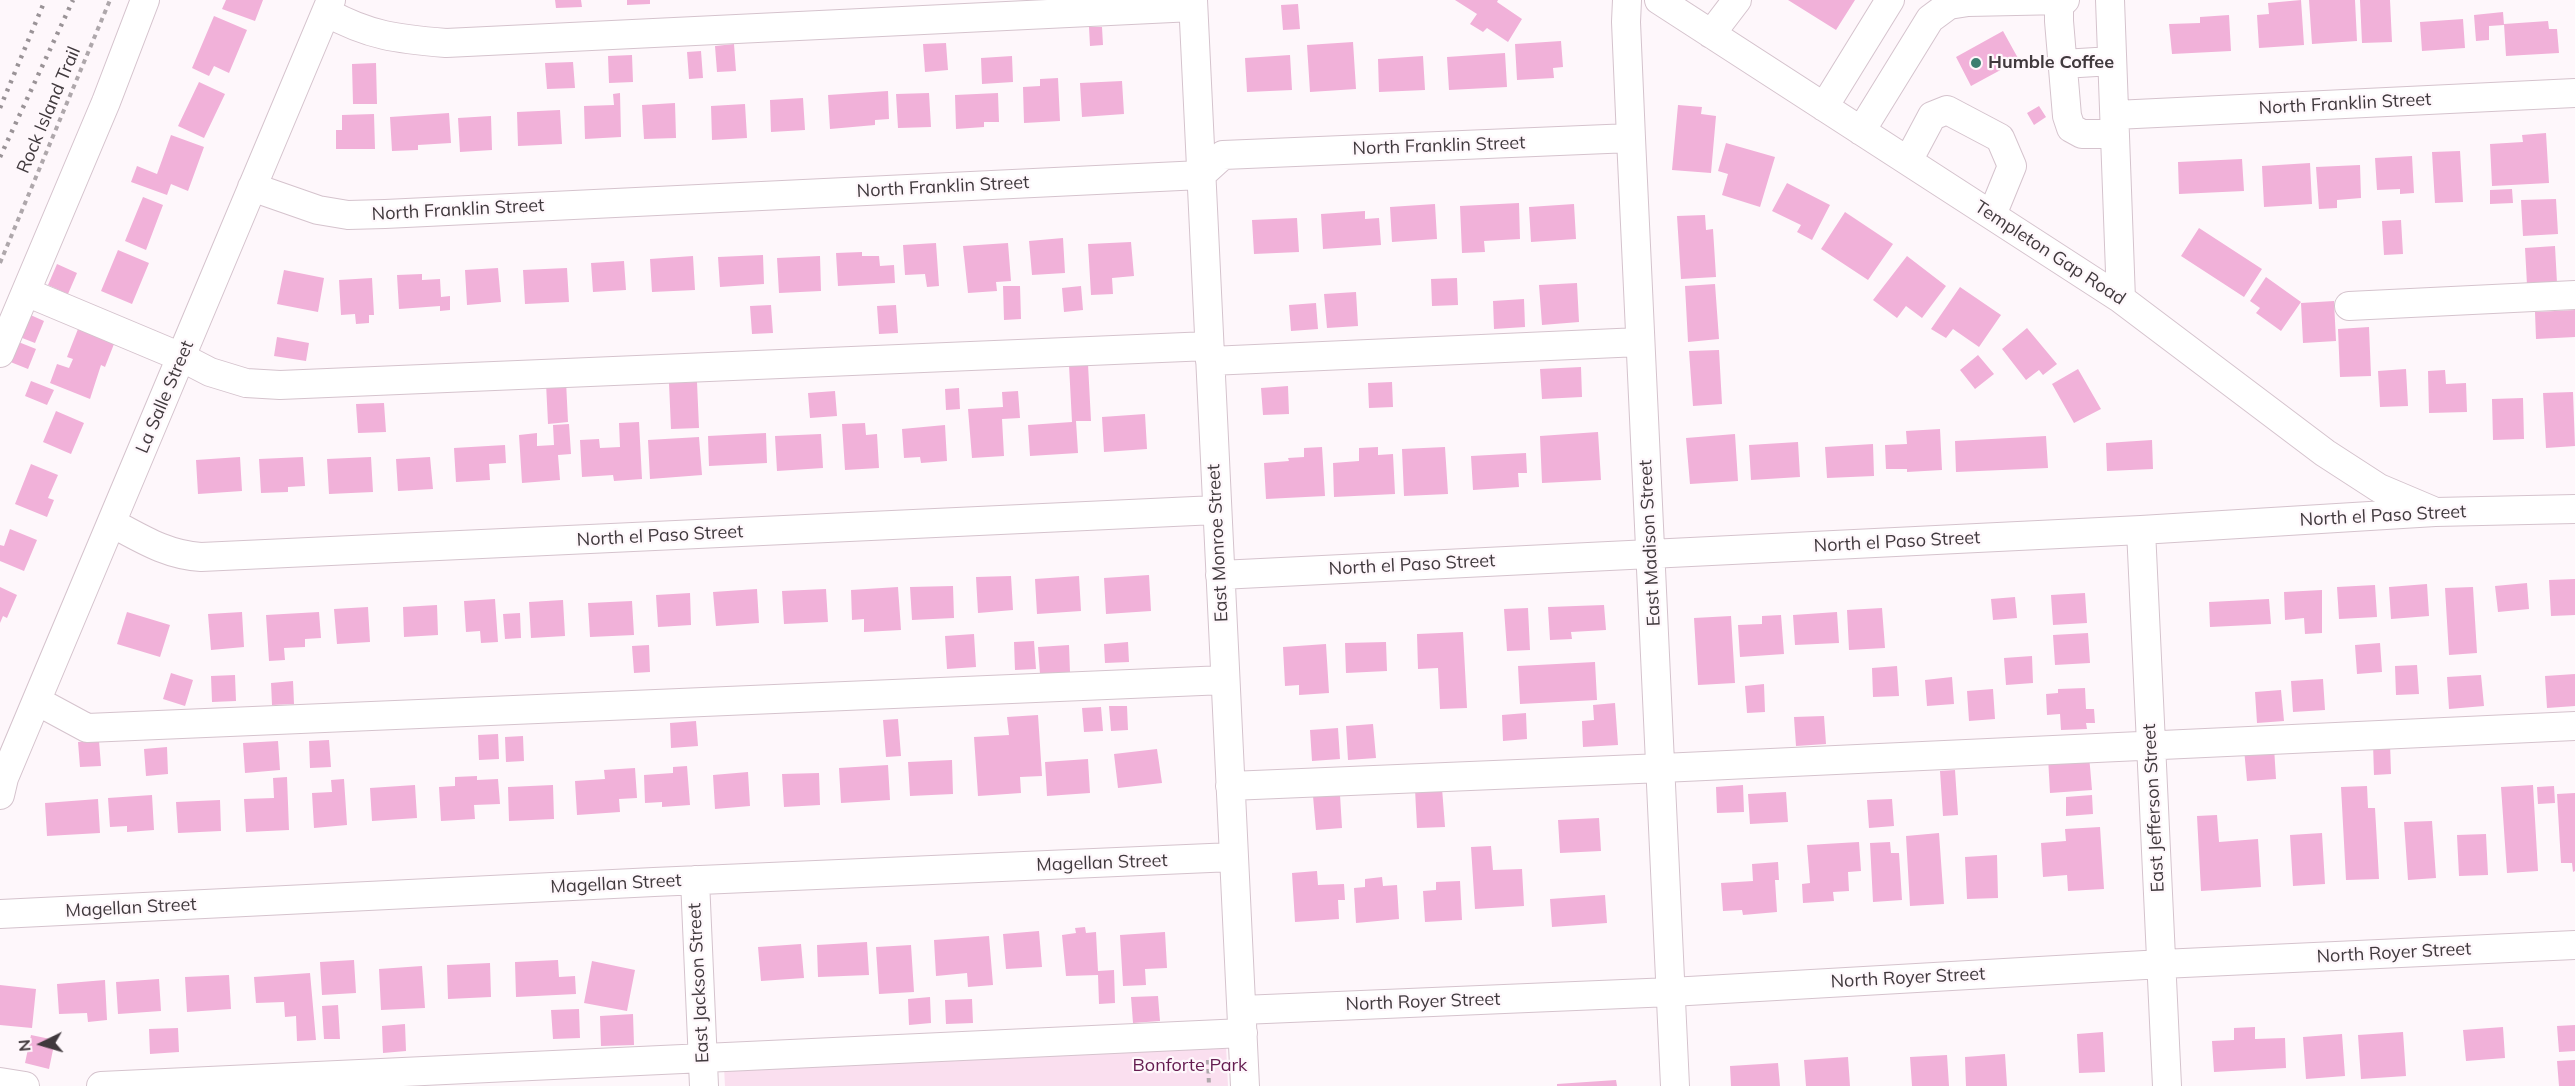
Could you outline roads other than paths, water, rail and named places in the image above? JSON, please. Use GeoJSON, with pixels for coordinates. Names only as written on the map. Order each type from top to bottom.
{"type":"FeatureCollection","features":[{"type":"Feature","properties":{"kind":"street"},"geometry":{"type":"LineString","coordinates":[[0,353],[106,102],[145,0]]}},
{"type":"Feature","properties":{"kind":"street","name":"East Madison Street"},"geometry":{"type":"LineString","coordinates":[[1627,0],[1626,22],[1640,342],[1662,768],[1675,1086]]}},
{"type":"Feature","properties":{"kind":"street","name":"Templeton Gap Road"},"geometry":{"type":"LineString","coordinates":[[1659,0],[2121,298],[2325,453],[2379,488],[2435,512]]}},
{"type":"Feature","properties":{"kind":"street"},"geometry":{"type":"LineString","coordinates":[[1711,34],[1737,0]]}},
{"type":"Feature","properties":{"kind":"street"},"geometry":{"type":"LineString","coordinates":[[1824,107],[1890,0]]}},
{"type":"Feature","properties":{"kind":"street"},"geometry":{"type":"LineString","coordinates":[[2065,0],[2059,5],[2063,64],[2112,62]]}},
{"type":"Feature","properties":{"kind":"street"},"geometry":{"type":"LineString","coordinates":[[1861,131],[1930,19],[1949,5],[1968,2],[2065,0]]}},
{"type":"Feature","properties":{"kind":"street"},"geometry":{"type":"LineString","coordinates":[[2110,0],[2121,298]]}},
{"type":"Feature","properties":{"kind":"street"},"geometry":{"type":"LineString","coordinates":[[329,6],[352,27],[390,38],[446,43],[1193,4]]}},
{"type":"Feature","properties":{"kind":"street","name":"East Monroe Street"},"geometry":{"type":"LineString","coordinates":[[1193,4],[1245,1086]]}},
{"type":"Feature","properties":{"kind":"street","name":"La Salle Street"},"geometry":{"type":"LineString","coordinates":[[0,795],[37,701],[329,6]]}},
{"type":"Feature","properties":{"kind":"street","name":"North Franklin Street"},"geometry":{"type":"LineString","coordinates":[[2063,64],[2067,116],[2071,128],[2082,134],[2115,125],[2575,93]]}},
{"type":"Feature","properties":{"kind":"street"},"geometry":{"type":"LineString","coordinates":[[1908,161],[1932,116],[1947,110],[2000,138],[2012,166],[1992,215]]}},
{"type":"Feature","properties":{"kind":"street","name":"North Franklin Street"},"geometry":{"type":"LineString","coordinates":[[252,187],[318,210],[348,215],[1201,175],[1223,155],[1631,138]]}},
{"type":"Feature","properties":{"kind":"street"},"geometry":{"type":"LineString","coordinates":[[26,292],[181,357],[210,372],[246,383],[280,385],[1209,353],[1640,342]]}},
{"type":"Feature","properties":{"kind":"street"},"geometry":{"type":"LineString","coordinates":[[2349,306],[2575,295]]}},
{"type":"Feature","properties":{"kind":"street","name":"North el Paso Street"},"geometry":{"type":"LineString","coordinates":[[1220,575],[2141,530],[2435,512],[2575,509]]}},
{"type":"Feature","properties":{"kind":"street","name":"North el Paso Street"},"geometry":{"type":"LineString","coordinates":[[112,523],[156,547],[181,556],[201,557],[1216,510]]}},
{"type":"Feature","properties":{"kind":"street","name":"East Jefferson Street"},"geometry":{"type":"LineString","coordinates":[[2141,530],[2167,1086]]}},
{"type":"Feature","properties":{"kind":"street"},"geometry":{"type":"LineString","coordinates":[[37,701],[87,728],[1225,680]]}},
{"type":"Feature","properties":{"kind":"street"},"geometry":{"type":"LineString","coordinates":[[1230,786],[2575,726]]}},
{"type":"Feature","properties":{"kind":"street","name":"Magellan Street"},"geometry":{"type":"LineString","coordinates":[[0,914],[695,880],[1233,857]]}},
{"type":"Feature","properties":{"kind":"street","name":"East Jackson Street"},"geometry":{"type":"LineString","coordinates":[[695,880],[704,1073]]}},
{"type":"Feature","properties":{"kind":"street","name":"North Royer Street"},"geometry":{"type":"LineString","coordinates":[[100,1086],[704,1073],[1242,1022],[1671,992],[2162,964],[2575,945]]}},
{"type":"Feature","properties":{"kind":"street"},"geometry":{"type":"LineString","coordinates":[[0,1082],[25,1086]]}},
{"type":"Feature","properties":{"kind":"railway"},"geometry":{"type":"LineString","coordinates":[[0,108],[45,0]]}},
{"type":"Feature","properties":{"kind":"railway"},"geometry":{"type":"LineString","coordinates":[[0,157],[73,0]]}},
{"type":"Feature","properties":{"kind":"place","name":"Humble Coffee"},"geometry":{"type":"Point","coordinates":[1976,63]}},
{"type":"Feature","properties":{"kind":"park label","name":"Bonforte Park"},"geometry":{"type":"Point","coordinates":[1190,1066]}}]}
